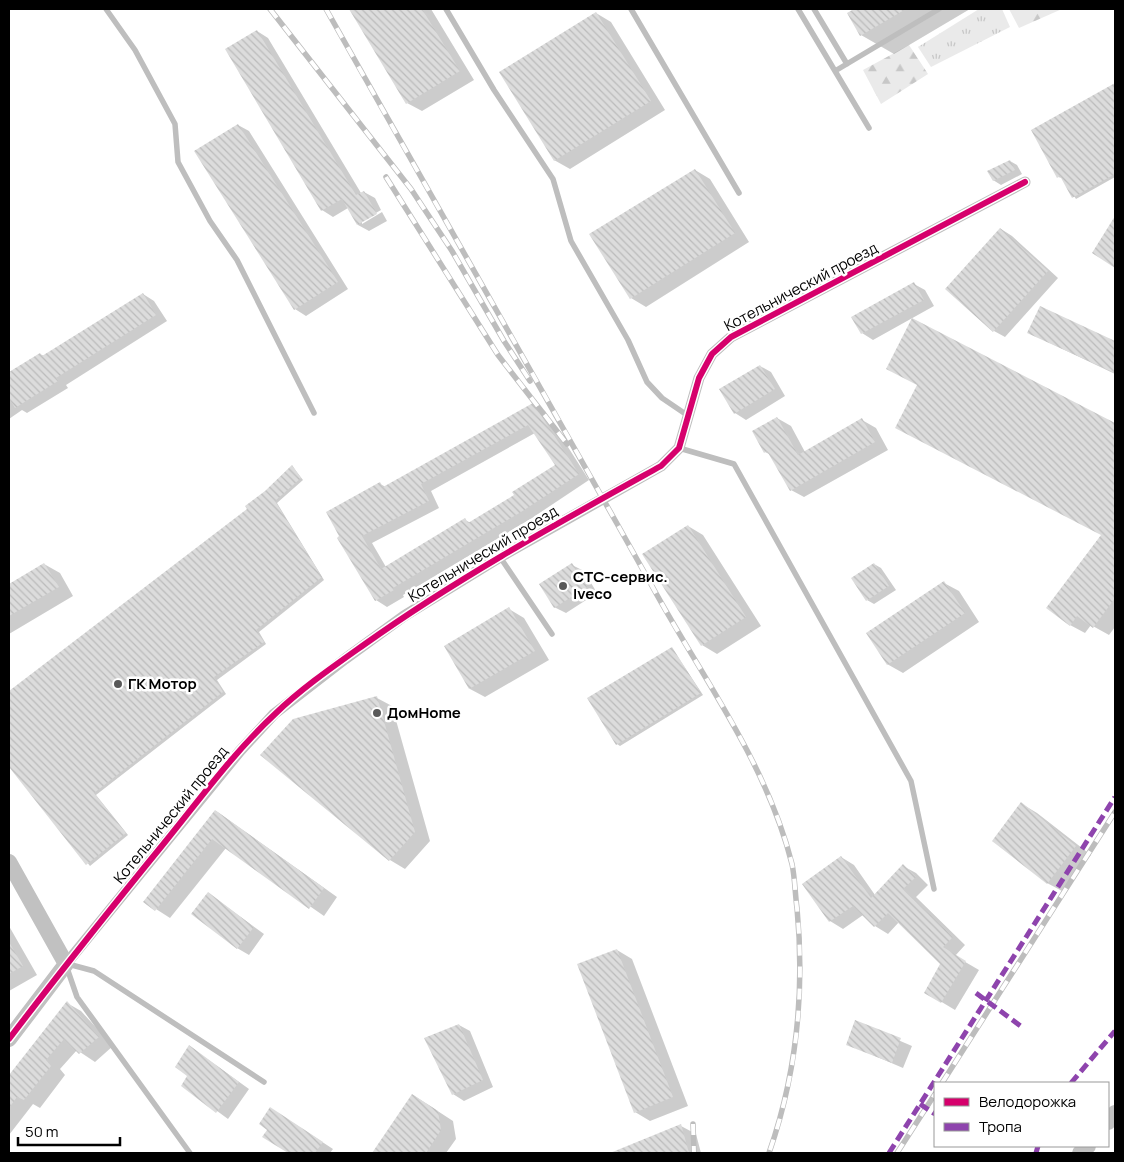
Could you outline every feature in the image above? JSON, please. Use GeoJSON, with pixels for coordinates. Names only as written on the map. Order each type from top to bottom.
{"type":"FeatureCollection","features":[{"type":"Feature","properties":{"kind":"street","name":"Котельнический проезд"},"geometry":{"type":"LineString","coordinates":[[9,1039],[66,964],[240,751],[274,714],[345,658],[404,616],[500,557],[660,466],[679,448],[699,378],[712,354],[731,337],[1025,182]]}},
{"type":"Feature","properties":{"kind":"street"},"geometry":{"type":"LineString","coordinates":[[9,862],[66,964]]}},
{"type":"Feature","properties":{"kind":"lane"},"geometry":{"type":"LineString","coordinates":[[106,9],[135,50],[175,124],[178,162],[210,221],[238,260],[314,413]]}},
{"type":"Feature","properties":{"kind":"lane"},"geometry":{"type":"LineString","coordinates":[[446,9],[494,90],[553,179],[571,241],[628,340],[646,382],[662,398],[687,415]]}},
{"type":"Feature","properties":{"kind":"lane"},"geometry":{"type":"LineString","coordinates":[[631,9],[740,193]]}},
{"type":"Feature","properties":{"kind":"lane"},"geometry":{"type":"LineString","coordinates":[[798,9],[869,128]]}},
{"type":"Feature","properties":{"kind":"lane"},"geometry":{"type":"LineString","coordinates":[[824,9],[816,11],[847,64]]}},
{"type":"Feature","properties":{"kind":"lane"},"geometry":{"type":"LineString","coordinates":[[836,71],[939,9]]}},
{"type":"Feature","properties":{"kind":"lane"},"geometry":{"type":"LineString","coordinates":[[679,448],[734,464],[911,781],[934,889]]}},
{"type":"Feature","properties":{"kind":"lane"},"geometry":{"type":"LineString","coordinates":[[500,557],[552,634]]}},
{"type":"Feature","properties":{"kind":"lane"},"geometry":{"type":"LineString","coordinates":[[66,964],[94,971],[264,1082]]}},
{"type":"Feature","properties":{"kind":"lane"},"geometry":{"type":"LineString","coordinates":[[66,964],[77,997],[190,1153]]}},
{"type":"Feature","properties":{"kind":"green space"},"geometry":{"type":"Polygon","coordinates":[[[979,9],[1002,9],[1010,27],[931,67],[918,47],[979,9]]]}},
{"type":"Feature","properties":{"kind":"green space"},"geometry":{"type":"Polygon","coordinates":[[[1009,9],[1062,9],[1019,28],[1009,9]]]}},
{"type":"Feature","properties":{"kind":"green space"},"geometry":{"type":"Polygon","coordinates":[[[909,45],[928,74],[881,104],[863,70],[909,45]]]}},
{"type":"Feature","properties":{"kind":"building"},"geometry":{"type":"Polygon","coordinates":[[[349,9],[422,9],[460,71],[406,104],[349,9]]]}},
{"type":"Feature","properties":{"kind":"building"},"geometry":{"type":"Polygon","coordinates":[[[854,9],[906,9],[860,36],[847,13],[854,9]]]}},
{"type":"Feature","properties":{"kind":"building"},"geometry":{"type":"Polygon","coordinates":[[[596,12],[651,101],[554,161],[499,72],[596,12]]]}},
{"type":"Feature","properties":{"kind":"building"},"geometry":{"type":"Polygon","coordinates":[[[257,30],[356,195],[364,191],[377,214],[357,225],[342,199],[321,211],[225,49],[257,30]]]}},
{"type":"Feature","properties":{"kind":"building"},"geometry":{"type":"Polygon","coordinates":[[[1115,83],[1115,174],[1072,198],[1060,176],[1057,178],[1031,130],[1115,83]]]}},
{"type":"Feature","properties":{"kind":"building"},"geometry":{"type":"Polygon","coordinates":[[[238,124],[338,282],[294,310],[194,151],[238,124]]]}},
{"type":"Feature","properties":{"kind":"building"},"geometry":{"type":"Polygon","coordinates":[[[1010,160],[1015,170],[993,181],[987,171],[1010,160]]]}},
{"type":"Feature","properties":{"kind":"building"},"geometry":{"type":"Polygon","coordinates":[[[695,169],[735,233],[630,299],[589,234],[695,169]]]}},
{"type":"Feature","properties":{"kind":"building"},"geometry":{"type":"Polygon","coordinates":[[[1115,216],[1115,268],[1092,253],[1115,216]]]}},
{"type":"Feature","properties":{"kind":"building"},"geometry":{"type":"Polygon","coordinates":[[[1000,228],[1048,271],[993,332],[945,289],[1000,228]]]}},
{"type":"Feature","properties":{"kind":"building"},"geometry":{"type":"Polygon","coordinates":[[[914,282],[924,300],[861,334],[851,317],[914,282]]]}},
{"type":"Feature","properties":{"kind":"building"},"geometry":{"type":"Polygon","coordinates":[[[143,293],[156,315],[56,378],[58,381],[15,408],[9,398],[9,372],[40,353],[42,356],[143,293]]]}},
{"type":"Feature","properties":{"kind":"building"},"geometry":{"type":"Polygon","coordinates":[[[1040,306],[1115,341],[1115,373],[1027,333],[1040,306]]]}},
{"type":"Feature","properties":{"kind":"building"},"geometry":{"type":"Polygon","coordinates":[[[912,318],[1115,423],[1115,598],[1093,628],[1077,616],[1070,626],[1046,608],[1101,535],[895,428],[917,385],[886,369],[912,318]]]}},
{"type":"Feature","properties":{"kind":"building"},"geometry":{"type":"Polygon","coordinates":[[[760,365],[775,389],[734,414],[719,389],[760,365]]]}},
{"type":"Feature","properties":{"kind":"building"},"geometry":{"type":"Polygon","coordinates":[[[533,403],[579,474],[521,512],[393,588],[394,590],[375,601],[337,538],[339,536],[326,512],[380,482],[383,487],[533,403]],[[528,425],[421,484],[429,501],[362,536],[381,569],[465,518],[468,523],[514,495],[512,492],[555,465],[528,425]]]}},
{"type":"Feature","properties":{"kind":"building"},"geometry":{"type":"Polygon","coordinates":[[[777,417],[798,455],[862,418],[875,442],[790,491],[767,451],[764,453],[752,431],[777,417]]]}},
{"type":"Feature","properties":{"kind":"building","name":"ГК Мотор"},"geometry":{"type":"Polygon","coordinates":[[[292,465],[301,478],[275,501],[322,577],[256,630],[264,642],[214,677],[223,692],[94,793],[126,833],[86,865],[9,767],[9,691],[247,509],[245,506],[265,491],[292,465]]]}},
{"type":"Feature","properties":{"kind":"building"},"geometry":{"type":"Polygon","coordinates":[[[688,525],[746,617],[701,646],[642,554],[688,525]]]}},
{"type":"Feature","properties":{"kind":"building"},"geometry":{"type":"Polygon","coordinates":[[[44,563],[59,587],[9,616],[9,584],[44,563]]]}},
{"type":"Feature","properties":{"kind":"building","name":"СТС-сервис. Iveco"},"geometry":{"type":"Polygon","coordinates":[[[572,563],[587,587],[554,608],[539,584],[572,563]]]}},
{"type":"Feature","properties":{"kind":"building"},"geometry":{"type":"Polygon","coordinates":[[[874,563],[889,586],[866,601],[851,578],[874,563]]]}},
{"type":"Feature","properties":{"kind":"building"},"geometry":{"type":"Polygon","coordinates":[[[944,581],[965,613],[887,665],[866,633],[944,581]]]}},
{"type":"Feature","properties":{"kind":"building"},"geometry":{"type":"Polygon","coordinates":[[[509,607],[535,651],[469,689],[444,646],[509,607]]]}},
{"type":"Feature","properties":{"kind":"building"},"geometry":{"type":"Polygon","coordinates":[[[672,647],[701,693],[616,745],[587,698],[672,647]]]}},
{"type":"Feature","properties":{"kind":"building"},"geometry":{"type":"Polygon","coordinates":[[[377,696],[415,832],[389,861],[260,755],[293,719],[377,696]]]}},
{"type":"Feature","properties":{"kind":"building"},"geometry":{"type":"Polygon","coordinates":[[[1021,802],[1076,846],[1047,884],[992,841],[1021,802]]]}},
{"type":"Feature","properties":{"kind":"building"},"geometry":{"type":"Polygon","coordinates":[[[215,810],[324,888],[309,909],[212,839],[155,911],[143,902],[215,810]]]}},
{"type":"Feature","properties":{"kind":"building"},"geometry":{"type":"Polygon","coordinates":[[[841,856],[871,898],[903,864],[916,877],[903,889],[953,937],[943,947],[966,961],[941,1003],[924,993],[940,964],[888,913],[874,927],[853,906],[829,922],[802,884],[841,856]]]}},
{"type":"Feature","properties":{"kind":"building"},"geometry":{"type":"Polygon","coordinates":[[[208,892],[254,927],[237,949],[191,914],[208,892]]]}},
{"type":"Feature","properties":{"kind":"building"},"geometry":{"type":"Polygon","coordinates":[[[9,942],[23,966],[9,974],[9,942]]]}},
{"type":"Feature","properties":{"kind":"building"},"geometry":{"type":"Polygon","coordinates":[[[617,949],[673,1097],[634,1113],[577,964],[617,949]]]}},
{"type":"Feature","properties":{"kind":"building"},"geometry":{"type":"Polygon","coordinates":[[[67,1001],[99,1037],[79,1054],[64,1039],[46,1060],[51,1066],[24,1100],[17,1097],[9,1108],[9,1075],[67,1001]]]}},
{"type":"Feature","properties":{"kind":"building"},"geometry":{"type":"Polygon","coordinates":[[[855,1020],[901,1038],[892,1063],[846,1045],[855,1020]]]}},
{"type":"Feature","properties":{"kind":"building"},"geometry":{"type":"Polygon","coordinates":[[[459,1024],[483,1080],[452,1095],[424,1038],[459,1024]]]}},
{"type":"Feature","properties":{"kind":"building"},"geometry":{"type":"Polygon","coordinates":[[[189,1045],[239,1082],[216,1113],[181,1086],[187,1076],[175,1067],[189,1045]]]}},
{"type":"Feature","properties":{"kind":"building"},"geometry":{"type":"Polygon","coordinates":[[[412,1094],[438,1111],[441,1130],[426,1153],[372,1153],[412,1094]]]}},
{"type":"Feature","properties":{"kind":"building"},"geometry":{"type":"Polygon","coordinates":[[[270,1107],[323,1142],[315,1153],[288,1153],[262,1137],[267,1130],[259,1124],[270,1107]]]}},
{"type":"Feature","properties":{"kind":"building"},"geometry":{"type":"Polygon","coordinates":[[[681,1124],[689,1153],[610,1153],[681,1124]]]}},
{"type":"Feature","properties":{"kind":"railway"},"geometry":{"type":"LineString","coordinates":[[270,9],[411,189],[452,251],[504,341],[530,381]]}},
{"type":"Feature","properties":{"kind":"railway"},"geometry":{"type":"LineString","coordinates":[[326,9],[671,620],[731,721],[766,790],[781,826],[792,864],[794,880],[799,940],[799,1002],[792,1063],[779,1123],[769,1153]]}},
{"type":"Feature","properties":{"kind":"railway"},"geometry":{"type":"LineString","coordinates":[[386,177],[498,355],[567,444]]}},
{"type":"Feature","properties":{"kind":"railway"},"geometry":{"type":"LineString","coordinates":[[943,1082],[1115,812]]}},
{"type":"Feature","properties":{"kind":"railway"},"geometry":{"type":"LineString","coordinates":[[897,1153],[934,1096]]}},
{"type":"Feature","properties":{"kind":"railway"},"geometry":{"type":"LineString","coordinates":[[693,1124],[694,1153]]}},
{"type":"Feature","properties":{"kind":"marked path"},"geometry":{"type":"LineString","coordinates":[[934,1082],[1115,797]]}},
{"type":"Feature","properties":{"kind":"marked path"},"geometry":{"type":"LineString","coordinates":[[976,993],[1022,1027]]}},
{"type":"Feature","properties":{"kind":"marked path"},"geometry":{"type":"LineString","coordinates":[[1072,1082],[1115,1031]]}},
{"type":"Feature","properties":{"kind":"marked path"},"geometry":{"type":"LineString","coordinates":[[889,1153],[934,1082]]}},
{"type":"Feature","properties":{"kind":"marked path"},"geometry":{"type":"LineString","coordinates":[[920,1104],[934,1113]]}},
{"type":"Feature","properties":{"kind":"marked path"},"geometry":{"type":"LineString","coordinates":[[1036,1153],[1038,1147]]}},
{"type":"Feature","properties":{"kind":"cycle path"},"geometry":{"type":"LineString","coordinates":[[9,1039],[218,776],[245,744],[296,695],[318,677],[401,619],[473,573],[661,466],[679,448],[699,378],[712,354],[731,337],[1025,182]]}},
{"type":"Feature","properties":{"kind":"place","name":"СТС-сервис. Iveco"},"geometry":{"type":"Point","coordinates":[563,586]}},
{"type":"Feature","properties":{"kind":"place","name":"ГК Мотор"},"geometry":{"type":"Point","coordinates":[118,684]}},
{"type":"Feature","properties":{"kind":"place","name":"ДомHome"},"geometry":{"type":"Point","coordinates":[377,713]}}]}
